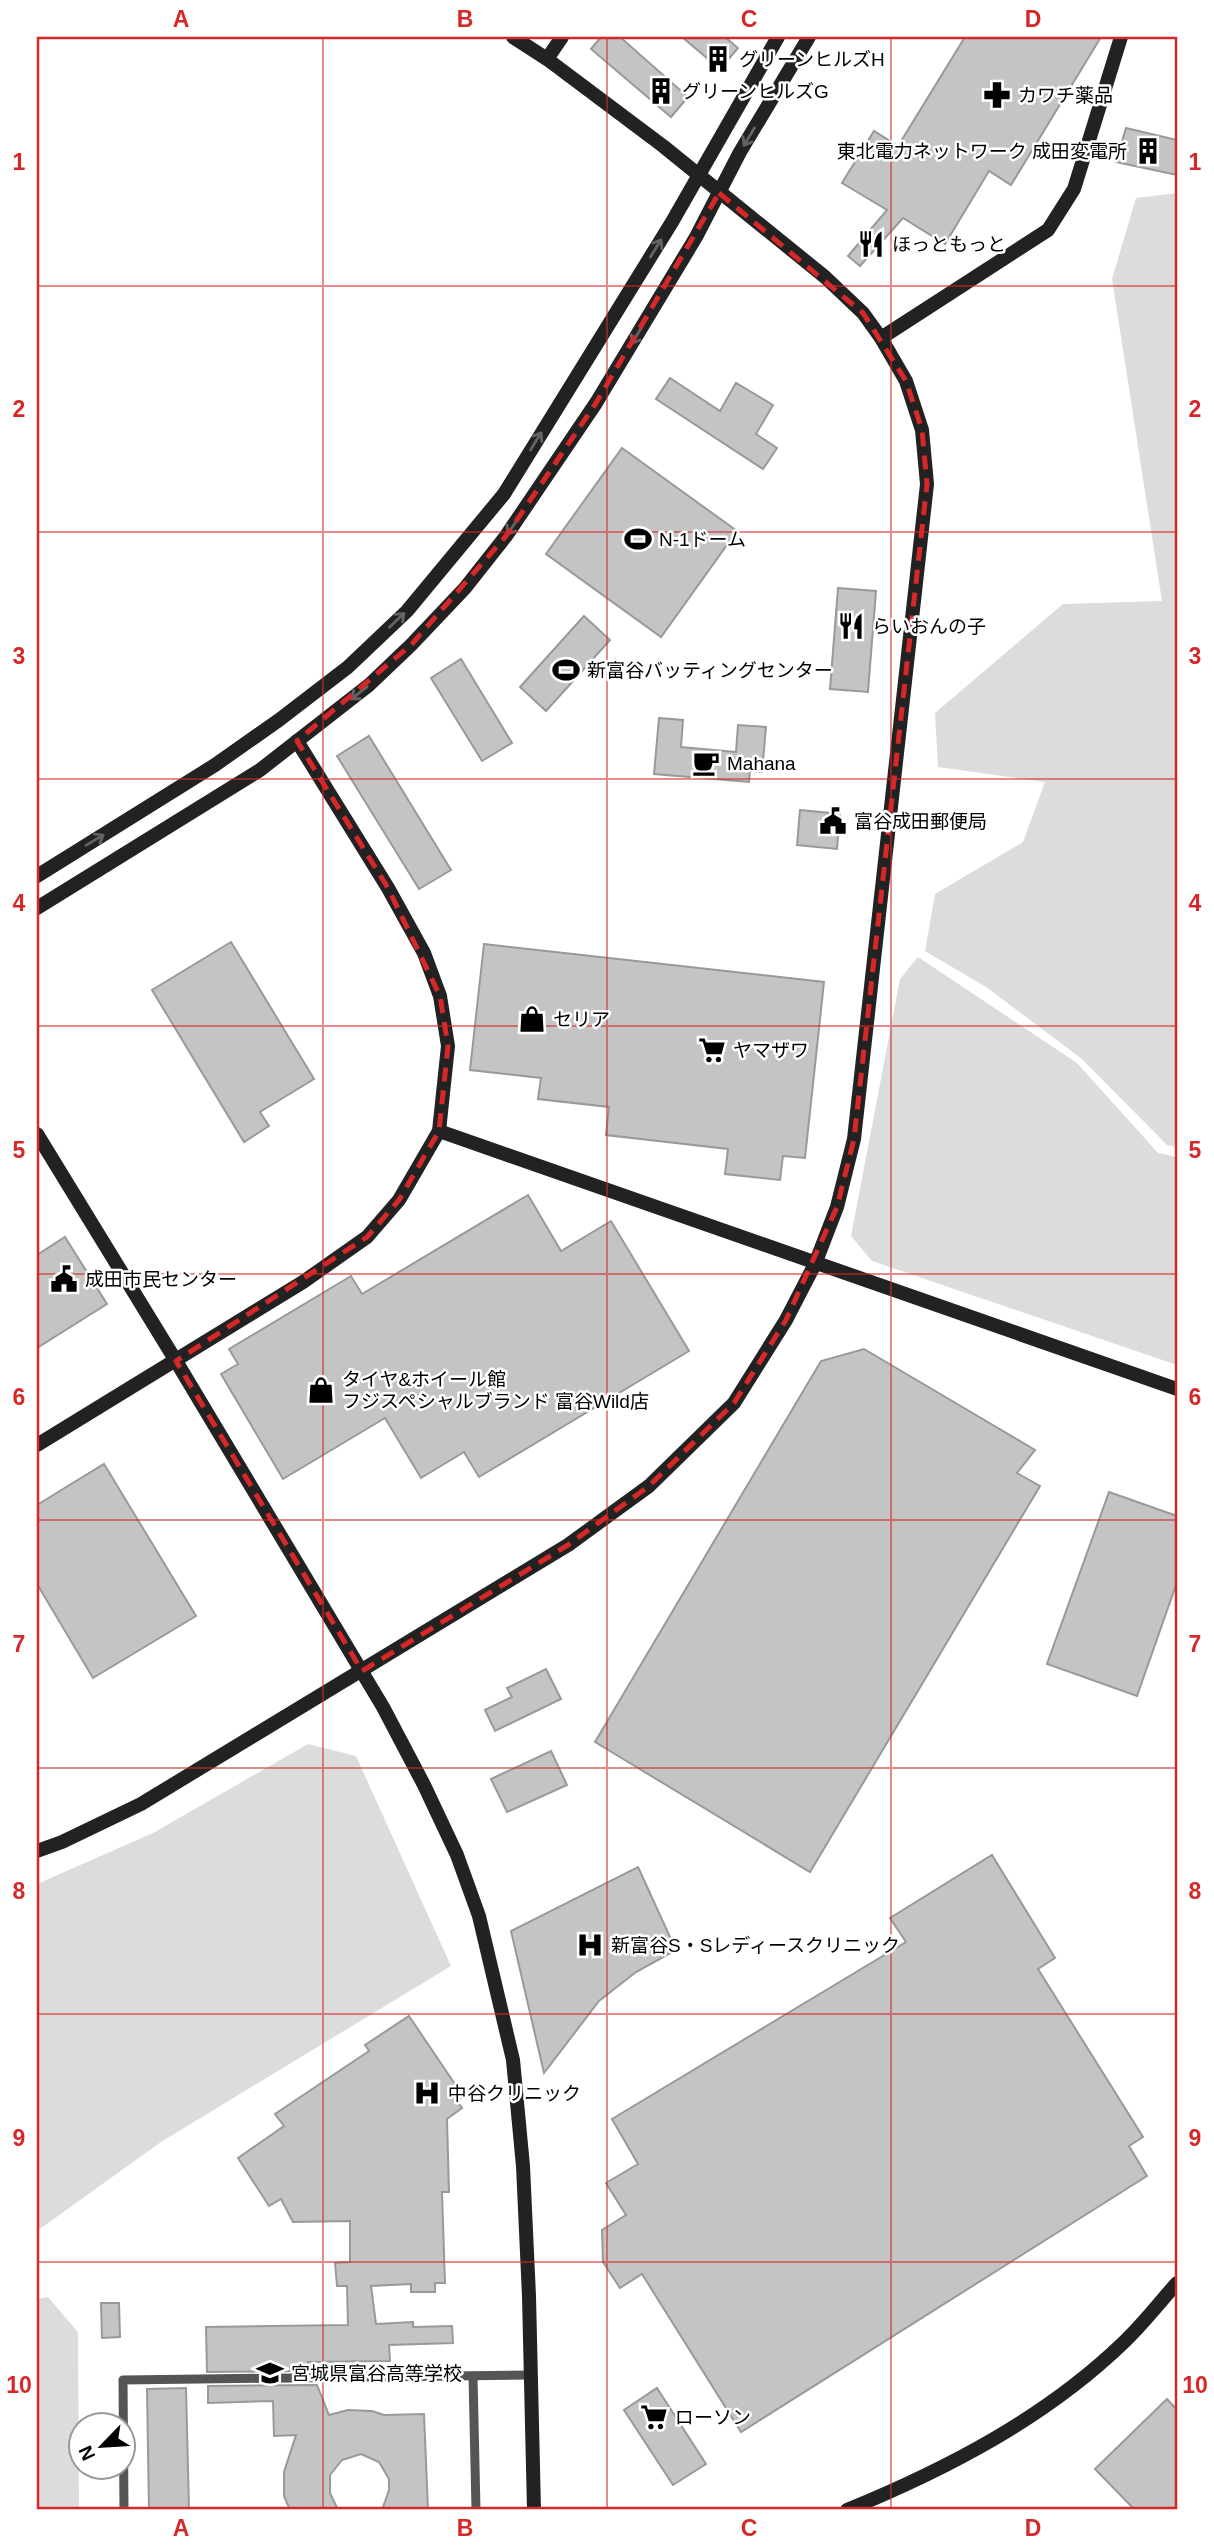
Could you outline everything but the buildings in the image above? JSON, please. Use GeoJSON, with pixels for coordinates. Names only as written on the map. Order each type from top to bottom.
{"type":"FeatureCollection","features":[{"type":"Feature","properties":{"kind":"street"},"geometry":{"type":"LineString","coordinates":[[37,1851],[141,1804],[568,1545],[649,1486],[734,1403],[786,1320],[815,1264],[837,1207],[854,1139],[927,484],[922,430],[906,381],[863,313],[825,277],[719,194],[663,146],[547,59],[513,37]]}},
{"type":"Feature","properties":{"kind":"street"},"geometry":{"type":"LineString","coordinates":[[547,59],[562,37]]}},
{"type":"Feature","properties":{"kind":"street"},"geometry":{"type":"LineString","coordinates":[[37,876],[215,765],[279,720],[348,667],[407,611],[504,494],[672,222],[778,37]]}},
{"type":"Feature","properties":{"kind":"street"},"geometry":{"type":"LineString","coordinates":[[37,908],[260,770],[369,685],[465,588],[506,536],[596,403],[696,237],[740,152],[809,37]]}},
{"type":"Feature","properties":{"kind":"street"},"geometry":{"type":"LineString","coordinates":[[881,338],[1048,229],[1074,189],[1121,37]]}},
{"type":"Feature","properties":{"kind":"street"},"geometry":{"type":"LineString","coordinates":[[37,1445],[303,1282],[367,1237],[399,1200],[439,1131],[448,1046],[436,985],[424,953],[388,888],[297,741]]}},
{"type":"Feature","properties":{"kind":"street"},"geometry":{"type":"LineString","coordinates":[[439,1131],[1177,1389]]}},
{"type":"Feature","properties":{"kind":"street"},"geometry":{"type":"LineString","coordinates":[[37,1134],[362,1671],[424,1784],[457,1854],[483,1932],[513,2060],[523,2166],[534,2510]]}},
{"type":"Feature","properties":{"kind":"street"},"geometry":{"type":"LineString","coordinates":[[847,2510],[968,2455],[1052,2401],[1123,2343],[1177,2283]]}},
{"type":"Feature","properties":{"kind":"lane"},"geometry":{"type":"LineString","coordinates":[[124,2510],[123,2380],[531,2375]]}},
{"type":"Feature","properties":{"kind":"lane"},"geometry":{"type":"LineString","coordinates":[[473,2376],[476,2510]]}},
{"type":"Feature","properties":{"kind":"highlighted area"},"geometry":{"type":"Polygon","coordinates":[[[719,193],[863,313],[906,381],[922,430],[927,484],[854,1139],[837,1207],[786,1320],[734,1403],[649,1486],[568,1545],[362,1671],[176,1361],[367,1237],[399,1200],[439,1131],[448,1046],[440,996],[388,888],[297,741],[411,645],[506,536],[596,403],[719,193]]]}},
{"type":"Feature","properties":{"kind":"shaded area"},"geometry":{"type":"Polygon","coordinates":[[[1177,193],[1177,1147],[1167,1145],[1082,1059],[986,987],[925,951],[935,894],[1023,842],[1045,782],[938,767],[935,713],[1063,604],[1162,601],[1112,279],[1136,198],[1177,193]]]}},
{"type":"Feature","properties":{"kind":"shaded area"},"geometry":{"type":"Polygon","coordinates":[[[918,957],[1077,1063],[1158,1153],[1177,1157],[1177,1365],[872,1261],[851,1236],[900,979],[918,957]]]}},
{"type":"Feature","properties":{"kind":"shaded area"},"geometry":{"type":"Polygon","coordinates":[[[308,1744],[356,1756],[451,1966],[161,2142],[37,2231],[37,1884],[153,1833],[308,1744]]]}},
{"type":"Feature","properties":{"kind":"shaded area"},"geometry":{"type":"Polygon","coordinates":[[[48,2297],[78,2332],[78,2410],[66,2410],[66,2480],[79,2480],[79,2510],[37,2510],[37,2299],[48,2297]]]}},
{"type":"Feature","properties":{"kind":"place","name":"グリーンヒルズH"},"geometry":{"type":"Point","coordinates":[718,59]}},
{"type":"Feature","properties":{"kind":"place","name":"グリーンヒルズG"},"geometry":{"type":"Point","coordinates":[661,91]}},
{"type":"Feature","properties":{"kind":"place","name":"カワチ薬品"},"geometry":{"type":"Point","coordinates":[997,95]}},
{"type":"Feature","properties":{"kind":"place","name":"東北電力ネットワーク 成田変電所"},"geometry":{"type":"Point","coordinates":[1148,151]}},
{"type":"Feature","properties":{"kind":"place","name":"ほっともっと"},"geometry":{"type":"Point","coordinates":[871,244]}},
{"type":"Feature","properties":{"kind":"place","name":"N-1ドーム"},"geometry":{"type":"Point","coordinates":[638,539]}},
{"type":"Feature","properties":{"kind":"place","name":"らいおんの子"},"geometry":{"type":"Point","coordinates":[851,626]}},
{"type":"Feature","properties":{"kind":"place","name":"新富谷バッティングセンター"},"geometry":{"type":"Point","coordinates":[566,670]}},
{"type":"Feature","properties":{"kind":"place","name":"Mahana"},"geometry":{"type":"Point","coordinates":[706,763]}},
{"type":"Feature","properties":{"kind":"place","name":"富谷成田郵便局"},"geometry":{"type":"Point","coordinates":[833,821]}},
{"type":"Feature","properties":{"kind":"place","name":"セリア"},"geometry":{"type":"Point","coordinates":[532,1019]}},
{"type":"Feature","properties":{"kind":"place","name":"ヤマザワ"},"geometry":{"type":"Point","coordinates":[712,1050]}},
{"type":"Feature","properties":{"kind":"place","name":"成田市民センター"},"geometry":{"type":"Point","coordinates":[64,1279]}},
{"type":"Feature","properties":{"kind":"place","name":"タイヤ&ホイール館 フジスペシャルブランド 富谷Wild店"},"geometry":{"type":"Point","coordinates":[321,1390]}},
{"type":"Feature","properties":{"kind":"place","name":"新富谷S・Sレディースクリニック"},"geometry":{"type":"Point","coordinates":[590,1945]}},
{"type":"Feature","properties":{"kind":"place","name":"中谷クリニック"},"geometry":{"type":"Point","coordinates":[427,2093]}},
{"type":"Feature","properties":{"kind":"place","name":"宮城県富谷高等学校"},"geometry":{"type":"Point","coordinates":[270,2373]}},
{"type":"Feature","properties":{"kind":"place","name":"ローソン"},"geometry":{"type":"Point","coordinates":[654,2417]}}]}
